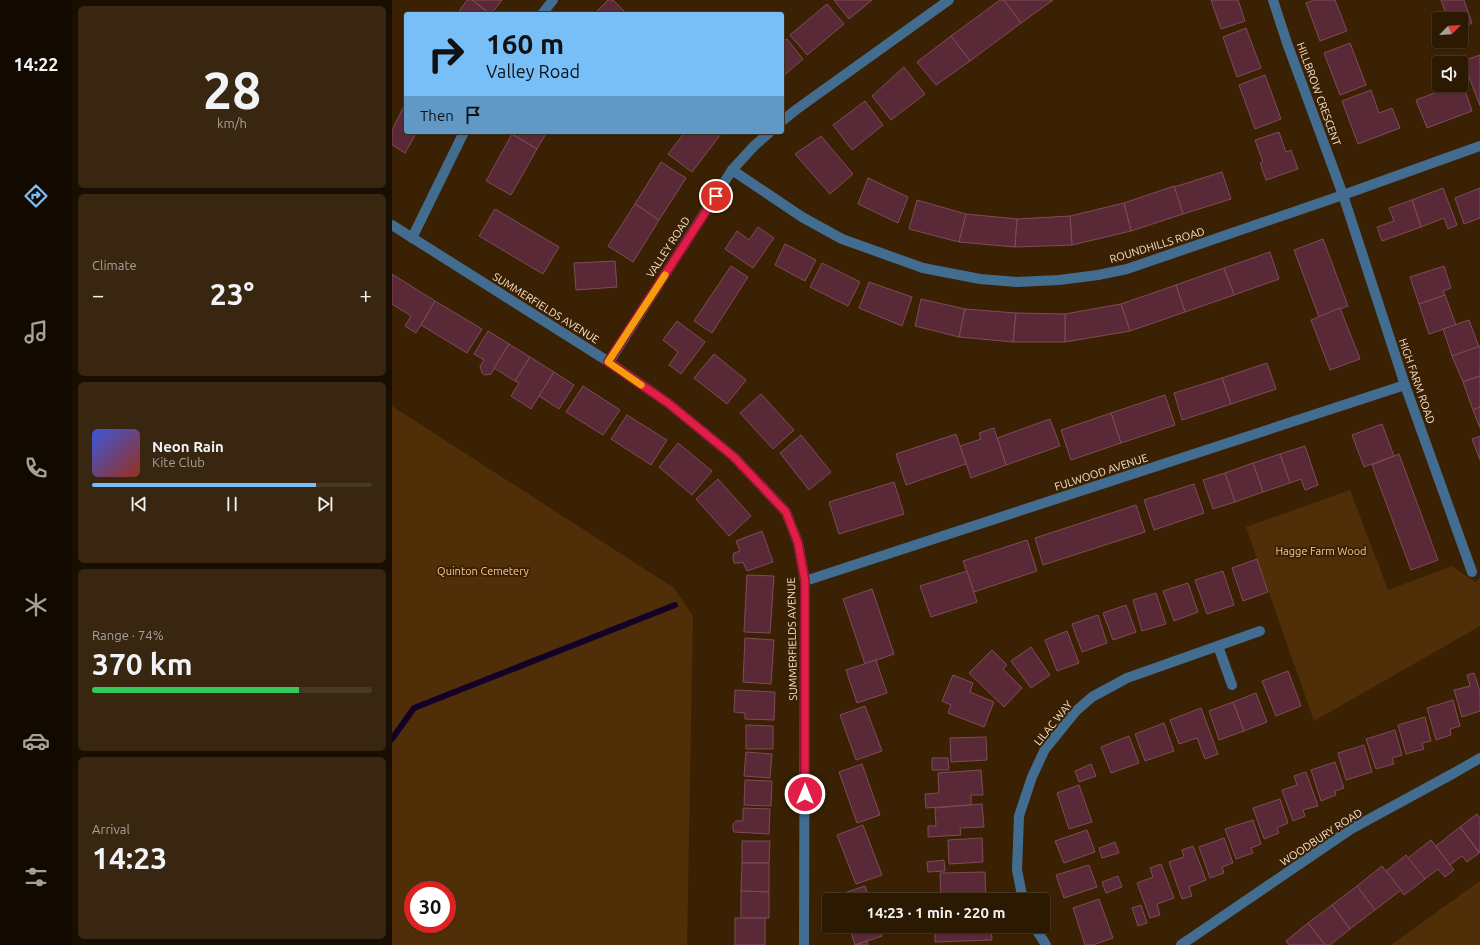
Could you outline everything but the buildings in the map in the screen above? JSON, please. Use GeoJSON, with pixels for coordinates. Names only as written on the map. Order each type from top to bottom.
{"type":"FeatureCollection","features":[{"type":"Feature","properties":{"kind":"street"},"geometry":{"type":"LineString","coordinates":[[544,12],[554,0]]}},
{"type":"Feature","properties":{"kind":"street"},"geometry":{"type":"LineString","coordinates":[[784,119],[949,0]]}},
{"type":"Feature","properties":{"kind":"street","name":"HILLBROW CRESCENT"},"geometry":{"type":"LineString","coordinates":[[1273,0],[1287,43],[1343,196]]}},
{"type":"Feature","properties":{"kind":"street"},"geometry":{"type":"LineString","coordinates":[[412,238],[463,134]]}},
{"type":"Feature","properties":{"kind":"street","name":"VALLEY ROAD"},"geometry":{"type":"LineString","coordinates":[[608,362],[732,170],[754,146],[768,134]]}},
{"type":"Feature","properties":{"kind":"street","name":"ROUNDHILLS ROAD"},"geometry":{"type":"LineString","coordinates":[[732,170],[802,218],[842,239],[923,268],[980,279],[1017,282],[1059,280],[1098,275],[1127,269],[1343,196],[1480,146]]}},
{"type":"Feature","properties":{"kind":"street","name":"HIGH FARM ROAD"},"geometry":{"type":"LineString","coordinates":[[1343,196],[1405,385],[1472,572]]}},
{"type":"Feature","properties":{"kind":"street","name":"SUMMERFIELDS AVENUE"},"geometry":{"type":"LineString","coordinates":[[392,226],[608,362],[668,403],[734,457],[786,512],[798,543],[805,581],[804,945]]}},
{"type":"Feature","properties":{"kind":"street","name":"FULWOOD AVENUE"},"geometry":{"type":"LineString","coordinates":[[805,581],[1405,385]]}},
{"type":"Feature","properties":{"kind":"street","name":"LILAC WAY"},"geometry":{"type":"LineString","coordinates":[[1021,893],[1017,870],[1019,816],[1032,777],[1045,749],[1060,728],[1092,697],[1127,678],[1260,631]]}},
{"type":"Feature","properties":{"kind":"street"},"geometry":{"type":"LineString","coordinates":[[1218,646],[1232,684]]}},
{"type":"Feature","properties":{"kind":"street","name":"WOODBURY ROAD"},"geometry":{"type":"LineString","coordinates":[[1180,945],[1351,829],[1480,758]]}},
{"type":"Feature","properties":{"kind":"street"},"geometry":{"type":"LineString","coordinates":[[1038,933],[1046,945]]}},
{"type":"Feature","properties":{"kind":"green space","name":"Quinton Cemetery"},"geometry":{"type":"Polygon","coordinates":[[[392,406],[674,588],[693,616],[687,945],[392,945],[392,406]]]}},
{"type":"Feature","properties":{"kind":"green space","name":"Hagge Farm Wood"},"geometry":{"type":"Polygon","coordinates":[[[1350,490],[1388,590],[1452,566],[1475,582],[1480,578],[1480,626],[1314,721],[1246,527],[1350,490]]]}},
{"type":"Feature","properties":{"kind":"green space"},"geometry":{"type":"Polygon","coordinates":[[[1480,881],[1480,945],[1391,945],[1480,881]]]}},
{"type":"Feature","properties":{"kind":"waterway"},"geometry":{"type":"LineString","coordinates":[[392,739],[414,708],[675,605]]}},
{"type":"Feature","properties":{"kind":"slow traffic"},"geometry":{"type":"LineString","coordinates":[[641,385],[608,362],[665,275]]}},
{"type":"Feature","properties":{"kind":"route"},"geometry":{"type":"LineString","coordinates":[[716,196],[608,362],[668,403],[734,457],[786,512],[798,543],[805,581],[805,794]]}}]}
